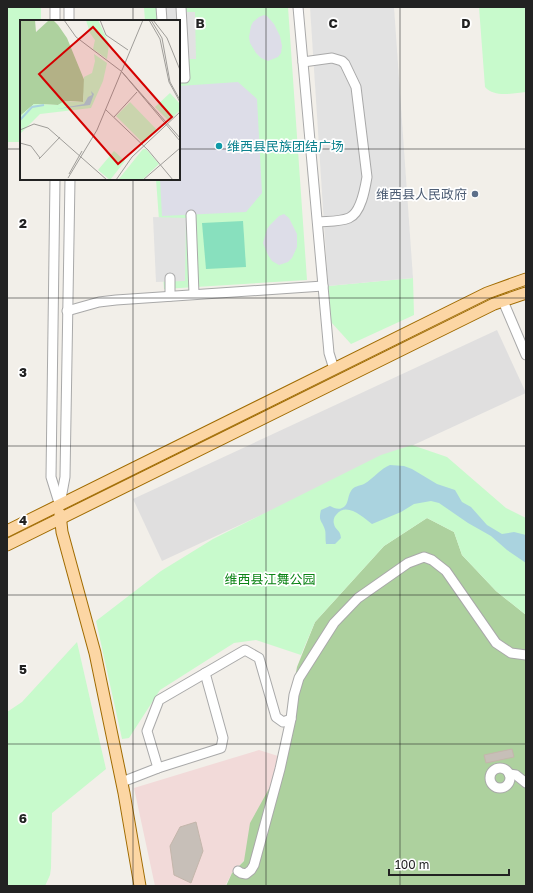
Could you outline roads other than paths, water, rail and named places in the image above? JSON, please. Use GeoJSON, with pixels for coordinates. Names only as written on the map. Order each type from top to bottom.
{"type":"FeatureCollection","features":[{"type":"Feature","properties":{"kind":"main road"},"geometry":{"type":"LineString","coordinates":[[7,531],[487,293],[526,279]]}},
{"type":"Feature","properties":{"kind":"main road"},"geometry":{"type":"LineString","coordinates":[[7,545],[503,301],[526,293]]}},
{"type":"Feature","properties":{"kind":"main road"},"geometry":{"type":"LineString","coordinates":[[60,506],[62,532],[95,653],[122,782],[140,886]]}},
{"type":"Feature","properties":{"kind":"street"},"geometry":{"type":"LineString","coordinates":[[55,7],[55,20]]}},
{"type":"Feature","properties":{"kind":"street"},"geometry":{"type":"LineString","coordinates":[[69,7],[69,20]]}},
{"type":"Feature","properties":{"kind":"street"},"geometry":{"type":"LineString","coordinates":[[161,7],[162,20]]}},
{"type":"Feature","properties":{"kind":"street"},"geometry":{"type":"LineString","coordinates":[[180,78],[185,78],[182,7]]}},
{"type":"Feature","properties":{"kind":"street"},"geometry":{"type":"LineString","coordinates":[[298,7],[329,353],[334,369]]}},
{"type":"Feature","properties":{"kind":"street"},"geometry":{"type":"LineString","coordinates":[[303,62],[332,58],[338,59],[345,64],[356,87],[367,177],[365,190],[354,215],[342,220],[318,222]]}},
{"type":"Feature","properties":{"kind":"street"},"geometry":{"type":"LineString","coordinates":[[55,180],[51,477],[60,506]]}},
{"type":"Feature","properties":{"kind":"street"},"geometry":{"type":"LineString","coordinates":[[60,506],[65,477],[70,180]]}},
{"type":"Feature","properties":{"kind":"street"},"geometry":{"type":"LineString","coordinates":[[191,215],[194,294]]}},
{"type":"Feature","properties":{"kind":"street"},"geometry":{"type":"LineString","coordinates":[[170,278],[170,296]]}},
{"type":"Feature","properties":{"kind":"street"},"geometry":{"type":"LineString","coordinates":[[67,311],[99,302],[194,294],[323,286]]}},
{"type":"Feature","properties":{"kind":"street"},"geometry":{"type":"LineString","coordinates":[[503,301],[526,355]]}},
{"type":"Feature","properties":{"kind":"street"},"geometry":{"type":"LineString","coordinates":[[238,871],[246,874],[254,865],[280,769],[291,719],[294,695],[299,678],[334,623],[358,598],[408,563],[424,557],[432,560],[446,571],[496,643],[511,653],[526,655]]}},
{"type":"Feature","properties":{"kind":"street"},"geometry":{"type":"LineString","coordinates":[[158,768],[147,731],[159,700],[245,650],[259,658],[276,717],[283,722],[291,719]]}},
{"type":"Feature","properties":{"kind":"street"},"geometry":{"type":"LineString","coordinates":[[122,782],[158,768],[221,748],[222,738],[205,673]]}},
{"type":"Feature","properties":{"kind":"street"},"geometry":{"type":"LineString","coordinates":[[509,774],[516,775],[526,783]]}},
{"type":"Feature","properties":{"kind":"water"},"geometry":{"type":"Polygon","coordinates":[[[390,465],[404,466],[412,469],[437,484],[455,490],[462,502],[471,507],[487,525],[502,534],[514,532],[526,535],[526,563],[507,550],[491,536],[468,523],[439,503],[431,501],[414,504],[401,512],[372,524],[354,512],[349,510],[340,511],[335,516],[334,522],[341,538],[335,544],[326,544],[325,530],[320,519],[321,510],[330,506],[338,509],[344,507],[351,491],[354,488],[364,484],[390,465]]]}},
{"type":"Feature","properties":{"kind":"place","name":"维西县民族团结广场"},"geometry":{"type":"Point","coordinates":[219,146]}},
{"type":"Feature","properties":{"kind":"place","name":"维西县人民政府"},"geometry":{"type":"Point","coordinates":[475,194]}},
{"type":"Feature","properties":{"kind":"park label","name":"维西县江舞公园"},"geometry":{"type":"Point","coordinates":[270,579]}}]}
